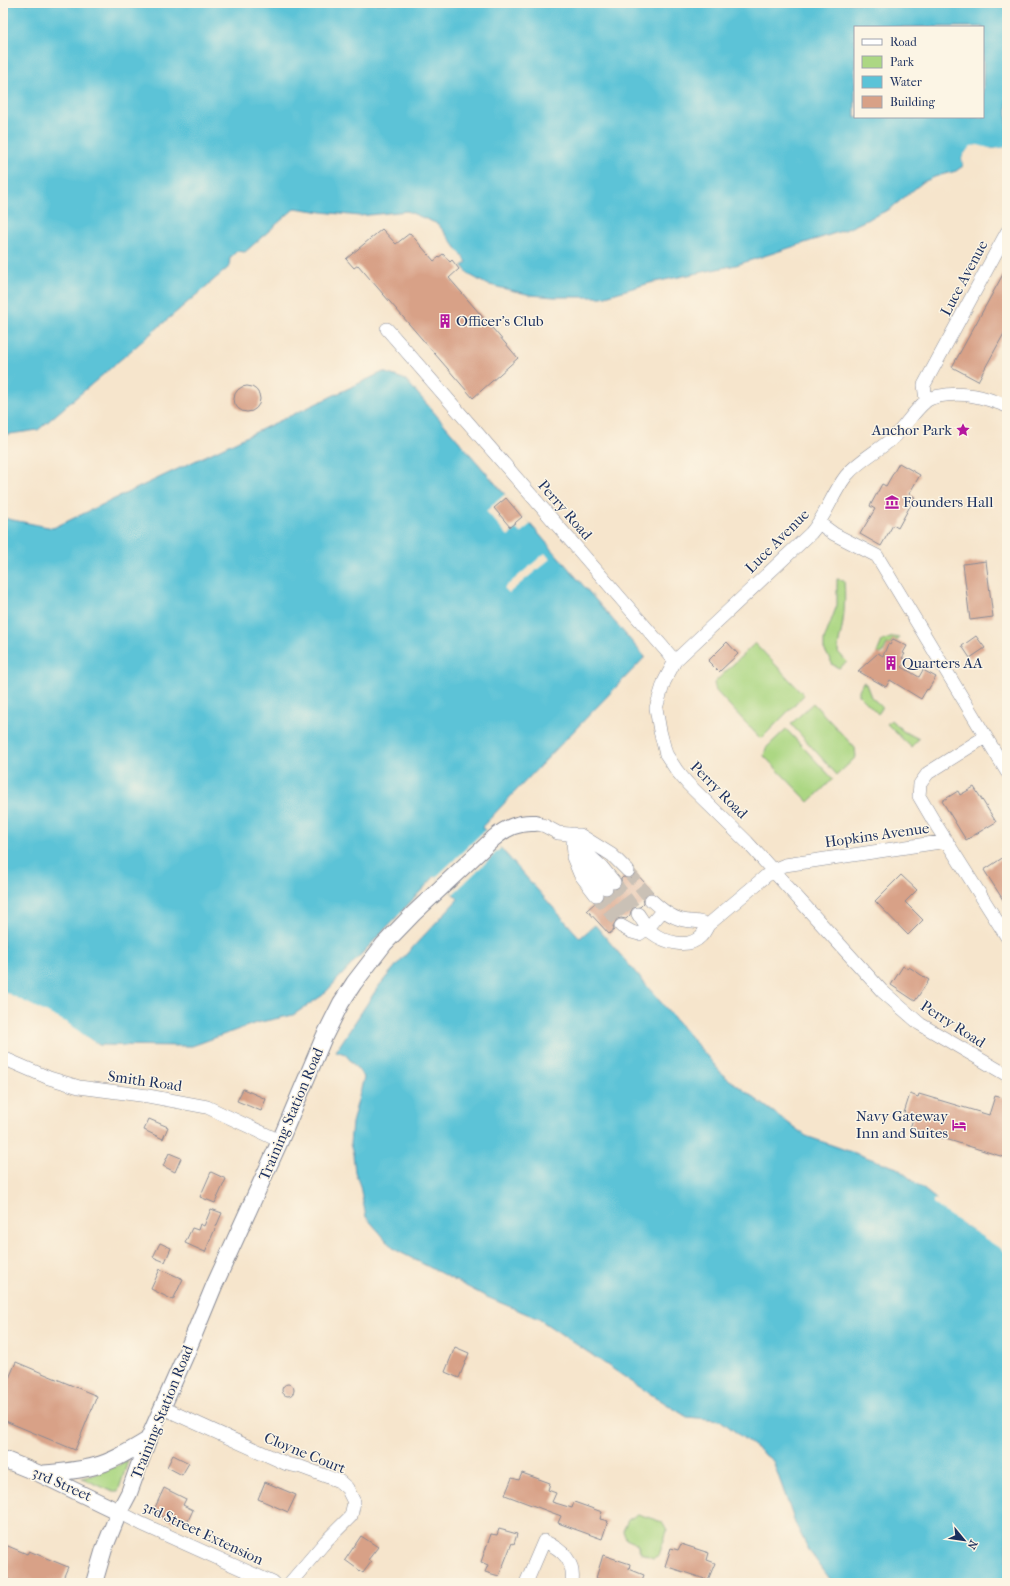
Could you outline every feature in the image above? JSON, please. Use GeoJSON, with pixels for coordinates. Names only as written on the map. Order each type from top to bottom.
{"type":"FeatureCollection","features":[{"type":"Feature","properties":{"kind":"street","name":"Luce Avenue"},"geometry":{"type":"LineString","coordinates":[[676,661],[798,546],[819,523],[847,476],[860,462],[894,437],[926,400],[924,385],[1007,232]]}},
{"type":"Feature","properties":{"kind":"street","name":"Perry Road"},"geometry":{"type":"LineString","coordinates":[[387,329],[676,661],[664,682],[656,708],[666,754],[677,771],[688,784],[733,827],[882,991],[920,1024],[1007,1076]]}},
{"type":"Feature","properties":{"kind":"street"},"geometry":{"type":"LineString","coordinates":[[926,400],[954,394],[970,394],[984,397],[1007,406]]}},
{"type":"Feature","properties":{"kind":"street"},"geometry":{"type":"LineString","coordinates":[[819,523],[834,534],[877,556],[1007,772]]}},
{"type":"Feature","properties":{"kind":"street"},"geometry":{"type":"LineString","coordinates":[[947,841],[919,796],[920,784],[928,773],[985,737]]}},
{"type":"Feature","properties":{"kind":"street","name":"Training Station Road"},"geometry":{"type":"LineString","coordinates":[[94,1583],[104,1549],[129,1493],[148,1440],[214,1286],[280,1141],[324,1037],[341,1003],[354,983],[384,944],[413,914],[503,830],[517,824],[534,824],[545,826],[573,843],[580,834],[612,855],[624,867],[606,885]]}},
{"type":"Feature","properties":{"kind":"street","name":"Hopkins Avenue"},"geometry":{"type":"LineString","coordinates":[[773,870],[785,865],[947,841],[1007,937]]}},
{"type":"Feature","properties":{"kind":"street"},"geometry":{"type":"LineString","coordinates":[[573,843],[601,866],[606,885]]}},
{"type":"Feature","properties":{"kind":"street"},"geometry":{"type":"LineString","coordinates":[[573,843],[573,859],[580,874],[606,885]]}},
{"type":"Feature","properties":{"kind":"street"},"geometry":{"type":"LineString","coordinates":[[663,910],[648,928],[639,934],[632,932],[630,919],[648,928],[662,939],[673,943],[693,941],[701,936],[708,926],[773,870]]}},
{"type":"Feature","properties":{"kind":"street"},"geometry":{"type":"LineString","coordinates":[[651,900],[671,916],[682,920],[702,922],[708,926]]}},
{"type":"Feature","properties":{"kind":"street","name":"Smith Road"},"geometry":{"type":"LineString","coordinates":[[3,1058],[49,1078],[79,1087],[148,1096],[207,1107],[280,1141]]}},
{"type":"Feature","properties":{"kind":"street","name":"Cloyne Court"},"geometry":{"type":"LineString","coordinates":[[163,1408],[287,1464],[301,1467],[339,1481],[347,1488],[354,1502],[351,1516],[326,1541],[290,1583]]}},
{"type":"Feature","properties":{"kind":"street"},"geometry":{"type":"LineString","coordinates":[[40,1474],[73,1471],[95,1466],[111,1460],[148,1440]]}},
{"type":"Feature","properties":{"kind":"street","name":"3rd Street"},"geometry":{"type":"LineString","coordinates":[[3,1459],[40,1474],[120,1512]]}},
{"type":"Feature","properties":{"kind":"street","name":"3rd Street Extension"},"geometry":{"type":"LineString","coordinates":[[120,1512],[142,1524],[273,1583]]}},
{"type":"Feature","properties":{"kind":"street"},"geometry":{"type":"LineString","coordinates":[[526,1583],[544,1541],[566,1555],[573,1572],[572,1583]]}},
{"type":"Feature","properties":{"kind":"green space"},"geometry":{"type":"Polygon","coordinates":[[[837,579],[844,580],[845,595],[844,616],[838,652],[847,662],[839,668],[833,665],[824,649],[824,640],[837,605],[837,579]]]}},
{"type":"Feature","properties":{"kind":"green space"},"geometry":{"type":"Polygon","coordinates":[[[893,637],[899,638],[897,641],[893,639],[890,645],[887,644],[882,654],[877,653],[882,641],[893,637]]]}},
{"type":"Feature","properties":{"kind":"green space"},"geometry":{"type":"Polygon","coordinates":[[[755,643],[804,695],[761,739],[716,691],[714,683],[755,643]]]}},
{"type":"Feature","properties":{"kind":"green space"},"geometry":{"type":"Polygon","coordinates":[[[863,682],[866,684],[871,697],[881,706],[881,710],[878,714],[859,695],[859,690],[863,682]]]}},
{"type":"Feature","properties":{"kind":"green space"},"geometry":{"type":"Polygon","coordinates":[[[813,703],[855,748],[856,757],[837,775],[791,724],[813,703]]]}},
{"type":"Feature","properties":{"kind":"green space"},"geometry":{"type":"Polygon","coordinates":[[[891,720],[903,731],[919,739],[911,747],[887,724],[891,720]]]}},
{"type":"Feature","properties":{"kind":"green space"},"geometry":{"type":"Polygon","coordinates":[[[786,729],[833,779],[809,802],[764,756],[766,748],[786,729]]]}},
{"type":"Feature","properties":{"kind":"green space"},"geometry":{"type":"Polygon","coordinates":[[[128,1461],[118,1492],[113,1492],[82,1478],[106,1471],[128,1461]]]}},
{"type":"Feature","properties":{"kind":"green space"},"geometry":{"type":"Polygon","coordinates":[[[638,1514],[662,1522],[667,1531],[659,1555],[653,1558],[641,1553],[637,1544],[626,1539],[623,1531],[628,1520],[638,1514]]]}},
{"type":"Feature","properties":{"kind":"water"},"geometry":{"type":"Polygon","coordinates":[[[3,3],[1007,3],[1007,147],[994,149],[973,146],[966,151],[962,157],[963,166],[956,171],[937,176],[923,182],[890,209],[845,230],[736,265],[650,283],[602,297],[554,297],[531,295],[486,284],[470,275],[462,266],[467,262],[438,224],[407,211],[359,216],[295,208],[245,252],[237,251],[230,258],[229,267],[38,430],[3,435],[3,3]]]}},
{"type":"Feature","properties":{"kind":"water"},"geometry":{"type":"Polygon","coordinates":[[[383,372],[406,380],[645,657],[482,827],[580,938],[595,925],[723,1075],[806,1136],[897,1168],[936,1199],[935,1203],[964,1225],[1007,1251],[1007,1583],[833,1583],[810,1552],[796,1525],[773,1461],[720,1420],[687,1417],[539,1319],[487,1297],[394,1249],[366,1217],[350,1144],[352,1123],[364,1077],[345,1054],[336,1051],[378,987],[399,962],[458,899],[435,876],[323,995],[293,1015],[256,1023],[192,1046],[99,1045],[68,1026],[3,994],[3,518],[53,528],[383,372]]]}},
{"type":"Feature","properties":{"kind":"pier"},"geometry":{"type":"Polygon","coordinates":[[[978,145],[993,149],[1007,147],[1007,149],[993,151],[978,147],[969,150],[964,157],[965,167],[963,166],[962,157],[971,146],[978,145]]]}},
{"type":"Feature","properties":{"kind":"pier"},"geometry":{"type":"Polygon","coordinates":[[[505,494],[531,524],[520,533],[516,529],[508,536],[486,511],[505,494]]]}},
{"type":"Feature","properties":{"kind":"pier"},"geometry":{"type":"Polygon","coordinates":[[[545,553],[550,559],[509,593],[504,588],[545,553]]]}},
{"type":"Feature","properties":{"kind":"pier"},"geometry":{"type":"Polygon","coordinates":[[[485,830],[501,848],[453,894],[436,877],[485,830]]]}},
{"type":"Feature","properties":{"kind":"pier"},"geometry":{"type":"Polygon","coordinates":[[[3,991],[66,1022],[102,1048],[67,1028],[3,996],[3,991]]]}},
{"type":"Feature","properties":{"kind":"pier"},"geometry":{"type":"Polygon","coordinates":[[[936,1199],[937,1202],[965,1223],[1007,1249],[1007,1253],[947,1214],[933,1203],[933,1200],[936,1199]]]}},
{"type":"Feature","properties":{"kind":"building","name":"Officer's Club"},"geometry":{"type":"Polygon","coordinates":[[[382,229],[396,244],[410,233],[434,261],[443,254],[450,262],[452,260],[459,269],[449,278],[518,358],[473,398],[358,265],[354,268],[346,259],[382,229]]]}},
{"type":"Feature","properties":{"kind":"building"},"geometry":{"type":"Polygon","coordinates":[[[1007,267],[1007,328],[978,381],[952,367],[1007,267]]]}},
{"type":"Feature","properties":{"kind":"building"},"geometry":{"type":"Polygon","coordinates":[[[247,386],[256,390],[260,399],[256,408],[247,412],[238,408],[234,399],[238,390],[247,386]]]}},
{"type":"Feature","properties":{"kind":"building","name":"Founders Hall"},"geometry":{"type":"Polygon","coordinates":[[[899,463],[920,475],[909,494],[915,497],[898,528],[893,525],[881,546],[860,534],[875,509],[870,506],[882,484],[886,486],[899,463]]]}},
{"type":"Feature","properties":{"kind":"building"},"geometry":{"type":"Polygon","coordinates":[[[506,498],[522,517],[510,527],[494,508],[506,498]]]}},
{"type":"Feature","properties":{"kind":"building"},"geometry":{"type":"Polygon","coordinates":[[[986,561],[993,617],[970,620],[963,564],[986,561]]]}},
{"type":"Feature","properties":{"kind":"building"},"geometry":{"type":"Polygon","coordinates":[[[976,636],[985,648],[970,658],[962,646],[976,636]]]}},
{"type":"Feature","properties":{"kind":"building","name":"Quarters AA"},"geometry":{"type":"Polygon","coordinates":[[[893,639],[907,646],[903,653],[905,654],[902,658],[906,660],[902,667],[919,677],[923,670],[936,677],[921,699],[890,680],[886,687],[858,671],[878,653],[883,656],[888,644],[890,645],[893,639]]]}},
{"type":"Feature","properties":{"kind":"building"},"geometry":{"type":"Polygon","coordinates":[[[727,642],[738,654],[719,672],[708,661],[727,642]]]}},
{"type":"Feature","properties":{"kind":"building"},"geometry":{"type":"Polygon","coordinates":[[[974,787],[996,822],[966,840],[942,801],[958,791],[960,795],[974,787]]]}},
{"type":"Feature","properties":{"kind":"building"},"geometry":{"type":"Polygon","coordinates":[[[1007,855],[1007,906],[984,870],[1007,855]]]}},
{"type":"Feature","properties":{"kind":"building"},"geometry":{"type":"Polygon","coordinates":[[[636,873],[653,892],[645,894],[643,899],[644,903],[640,907],[633,908],[630,915],[626,919],[617,919],[613,926],[614,930],[609,934],[587,910],[595,903],[601,901],[604,896],[608,896],[614,890],[619,888],[622,884],[621,879],[623,877],[630,879],[636,873]]]}},
{"type":"Feature","properties":{"kind":"building"},"geometry":{"type":"Polygon","coordinates":[[[901,875],[917,890],[905,902],[923,920],[908,935],[875,901],[901,875]]]}},
{"type":"Feature","properties":{"kind":"building"},"geometry":{"type":"Polygon","coordinates":[[[903,966],[908,969],[909,967],[929,980],[915,1001],[891,985],[903,966]]]}},
{"type":"Feature","properties":{"kind":"building"},"geometry":{"type":"Polygon","coordinates":[[[243,1089],[266,1099],[261,1111],[237,1101],[243,1089]]]}},
{"type":"Feature","properties":{"kind":"building","name":"Navy Gateway Inn and Suites"},"geometry":{"type":"Polygon","coordinates":[[[910,1094],[918,1097],[919,1094],[989,1115],[995,1096],[1007,1099],[1007,1158],[910,1128],[914,1116],[904,1113],[910,1094]]]}},
{"type":"Feature","properties":{"kind":"building"},"geometry":{"type":"Polygon","coordinates":[[[149,1119],[168,1127],[163,1139],[144,1130],[149,1119]]]}},
{"type":"Feature","properties":{"kind":"building"},"geometry":{"type":"Polygon","coordinates":[[[169,1153],[181,1158],[175,1172],[163,1166],[169,1153]]]}},
{"type":"Feature","properties":{"kind":"building"},"geometry":{"type":"Polygon","coordinates":[[[211,1172],[226,1179],[215,1203],[200,1197],[211,1172]]]}},
{"type":"Feature","properties":{"kind":"building"},"geometry":{"type":"Polygon","coordinates":[[[211,1209],[222,1213],[205,1252],[185,1243],[192,1228],[198,1230],[200,1224],[204,1226],[211,1209]]]}},
{"type":"Feature","properties":{"kind":"building"},"geometry":{"type":"Polygon","coordinates":[[[160,1243],[171,1248],[165,1262],[153,1257],[160,1243]]]}},
{"type":"Feature","properties":{"kind":"building"},"geometry":{"type":"Polygon","coordinates":[[[160,1269],[183,1279],[173,1300],[151,1289],[160,1269]]]}},
{"type":"Feature","properties":{"kind":"building"},"geometry":{"type":"Polygon","coordinates":[[[455,1347],[469,1353],[459,1378],[445,1372],[455,1347]]]}},
{"type":"Feature","properties":{"kind":"building"},"geometry":{"type":"Polygon","coordinates":[[[16,1362],[97,1396],[75,1450],[3,1420],[3,1392],[16,1362]]]}},
{"type":"Feature","properties":{"kind":"building"},"geometry":{"type":"Polygon","coordinates":[[[286,1384],[290,1384],[294,1390],[290,1396],[286,1396],[282,1392],[282,1388],[286,1384]]]}},
{"type":"Feature","properties":{"kind":"building"},"geometry":{"type":"Polygon","coordinates":[[[173,1455],[189,1463],[182,1475],[167,1467],[173,1455]]]}},
{"type":"Feature","properties":{"kind":"building"},"geometry":{"type":"Polygon","coordinates":[[[522,1473],[550,1483],[548,1490],[556,1493],[552,1502],[572,1508],[574,1502],[602,1512],[600,1519],[608,1521],[602,1539],[558,1523],[561,1516],[505,1495],[512,1478],[519,1480],[522,1473]]]}},
{"type":"Feature","properties":{"kind":"building"},"geometry":{"type":"Polygon","coordinates":[[[265,1482],[296,1495],[288,1512],[258,1499],[265,1482]]]}},
{"type":"Feature","properties":{"kind":"building"},"geometry":{"type":"Polygon","coordinates":[[[164,1488],[186,1499],[183,1505],[193,1510],[187,1523],[176,1518],[174,1522],[153,1512],[164,1488]]]}},
{"type":"Feature","properties":{"kind":"building"},"geometry":{"type":"Polygon","coordinates":[[[499,1529],[517,1534],[499,1576],[485,1572],[488,1565],[481,1562],[491,1534],[497,1535],[499,1529]]]}},
{"type":"Feature","properties":{"kind":"building"},"geometry":{"type":"Polygon","coordinates":[[[361,1536],[378,1547],[368,1560],[371,1562],[363,1573],[345,1560],[361,1536]]]}},
{"type":"Feature","properties":{"kind":"building"},"geometry":{"type":"Polygon","coordinates":[[[3,1544],[27,1554],[29,1551],[68,1567],[61,1583],[17,1583],[3,1577],[3,1544]]]}},
{"type":"Feature","properties":{"kind":"building"},"geometry":{"type":"Polygon","coordinates":[[[681,1544],[709,1553],[707,1560],[715,1563],[708,1580],[665,1566],[671,1548],[678,1550],[681,1544]]]}},
{"type":"Feature","properties":{"kind":"building"},"geometry":{"type":"Polygon","coordinates":[[[603,1555],[630,1564],[629,1569],[644,1575],[641,1583],[610,1583],[596,1578],[603,1555]]]}},
{"type":"Feature","properties":{"kind":"tunnel"},"geometry":{"type":"LineString","coordinates":[[628,871],[651,900]]}},
{"type":"Feature","properties":{"kind":"tunnel"},"geometry":{"type":"LineString","coordinates":[[614,882],[638,914]]}},
{"type":"Feature","properties":{"kind":"tunnel"},"geometry":{"type":"LineString","coordinates":[[606,888],[630,917]]}},
{"type":"Feature","properties":{"kind":"tunnel"},"geometry":{"type":"LineString","coordinates":[[596,895],[621,926]]}},
{"type":"Feature","properties":{"kind":"place","name":"Officer's Club"},"geometry":{"type":"Point","coordinates":[445,321]}},
{"type":"Feature","properties":{"kind":"place","name":"Anchor Park"},"geometry":{"type":"Point","coordinates":[963,430]}},
{"type":"Feature","properties":{"kind":"place","name":"Founders Hall"},"geometry":{"type":"Point","coordinates":[892,502]}},
{"type":"Feature","properties":{"kind":"place","name":"Quarters AA"},"geometry":{"type":"Point","coordinates":[891,663]}},
{"type":"Feature","properties":{"kind":"place","name":"Navy Gateway Inn and Suites"},"geometry":{"type":"Point","coordinates":[959,1125]}}]}
